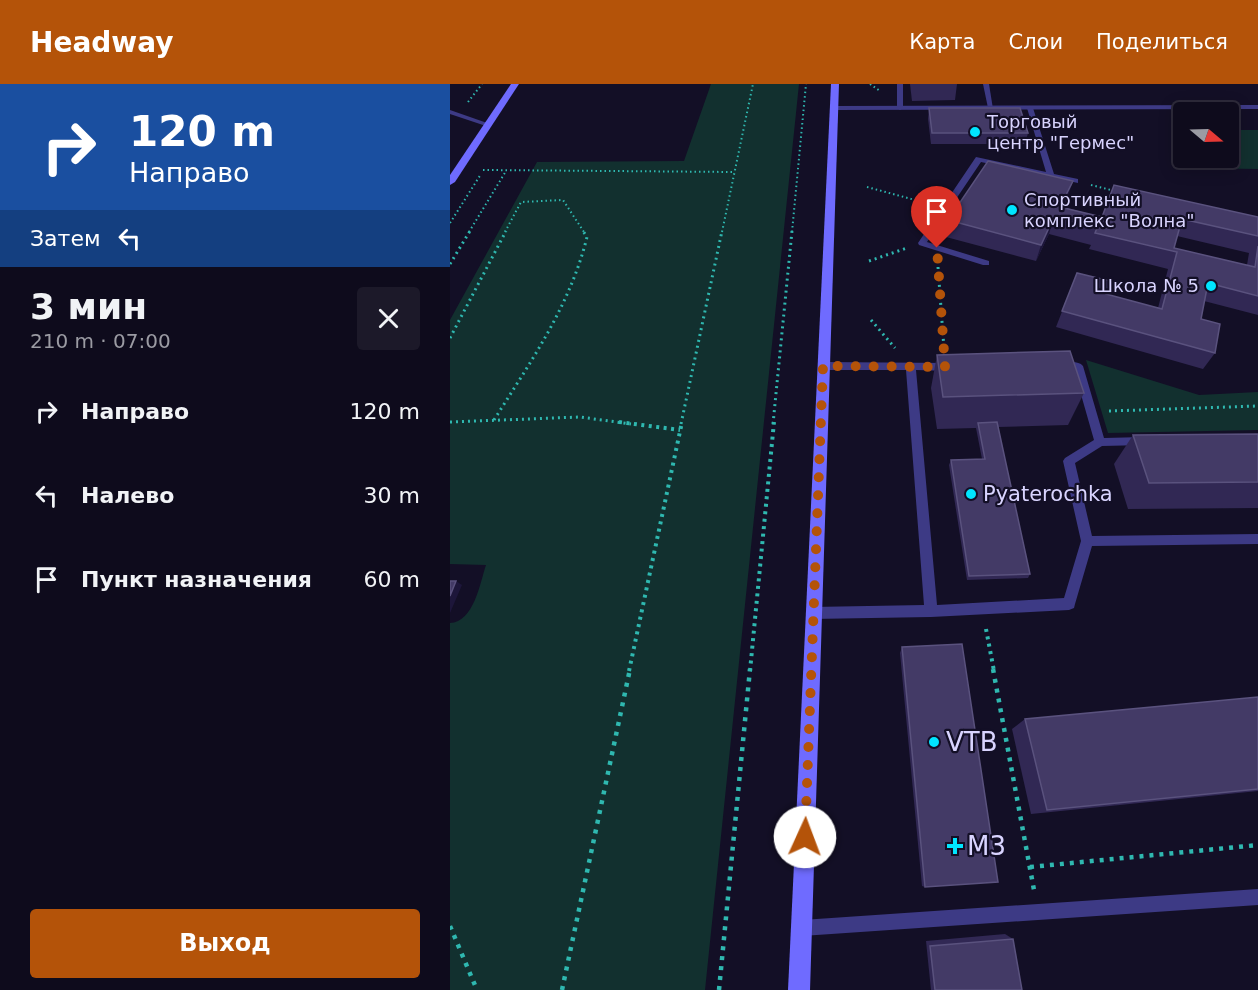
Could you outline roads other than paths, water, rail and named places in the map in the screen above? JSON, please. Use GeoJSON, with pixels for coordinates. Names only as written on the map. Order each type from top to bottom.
{"type":"FeatureCollection","features":[{"type":"Feature","properties":{"kind":"main road"},"geometry":{"type":"LineString","coordinates":[[450,182],[515,84]]}},
{"type":"Feature","properties":{"kind":"main road"},"geometry":{"type":"LineString","coordinates":[[799,990],[835,84]]}},
{"type":"Feature","properties":{"kind":"street"},"geometry":{"type":"LineString","coordinates":[[834,108],[1258,107]]}},
{"type":"Feature","properties":{"kind":"lane"},"geometry":{"type":"LineString","coordinates":[[900,84],[900,108]]}},
{"type":"Feature","properties":{"kind":"lane"},"geometry":{"type":"LineString","coordinates":[[986,84],[991,108]]}},
{"type":"Feature","properties":{"kind":"lane"},"geometry":{"type":"LineString","coordinates":[[1030,108],[1052,176]]}},
{"type":"Feature","properties":{"kind":"lane"},"geometry":{"type":"LineString","coordinates":[[450,112],[488,125]]}},
{"type":"Feature","properties":{"kind":"lane"},"geometry":{"type":"LineString","coordinates":[[986,262],[922,243],[979,159],[1075,181]]}},
{"type":"Feature","properties":{"kind":"lane"},"geometry":{"type":"LineString","coordinates":[[823,366],[967,367]]}},
{"type":"Feature","properties":{"kind":"lane"},"geometry":{"type":"LineString","coordinates":[[1044,367],[1078,366],[1100,442]]}},
{"type":"Feature","properties":{"kind":"lane"},"geometry":{"type":"LineString","coordinates":[[911,367],[931,611]]}},
{"type":"Feature","properties":{"kind":"lane"},"geometry":{"type":"LineString","coordinates":[[813,613],[931,611],[1069,604],[1087,541],[1069,461],[1100,442],[1154,441]]}},
{"type":"Feature","properties":{"kind":"lane"},"geometry":{"type":"LineString","coordinates":[[1087,541],[1258,539]]}},
{"type":"Feature","properties":{"kind":"lane"},"geometry":{"type":"LineString","coordinates":[[801,927],[873,925],[1258,897]]}},
{"type":"Feature","properties":{"kind":"place","name":"Торговый центр \"Гермес\""},"geometry":{"type":"Point","coordinates":[975,132]}},
{"type":"Feature","properties":{"kind":"place","name":"Спортивный комплекс \"Волна\""},"geometry":{"type":"Point","coordinates":[1012,210]}},
{"type":"Feature","properties":{"kind":"place","name":"Школа № 5"},"geometry":{"type":"Point","coordinates":[1211,286]}},
{"type":"Feature","properties":{"kind":"place","name":"Pyaterochka"},"geometry":{"type":"Point","coordinates":[971,494]}},
{"type":"Feature","properties":{"kind":"place","name":"VTB"},"geometry":{"type":"Point","coordinates":[934,742]}},
{"type":"Feature","properties":{"kind":"place","name":"М3"},"geometry":{"type":"Point","coordinates":[955,846]}}]}
